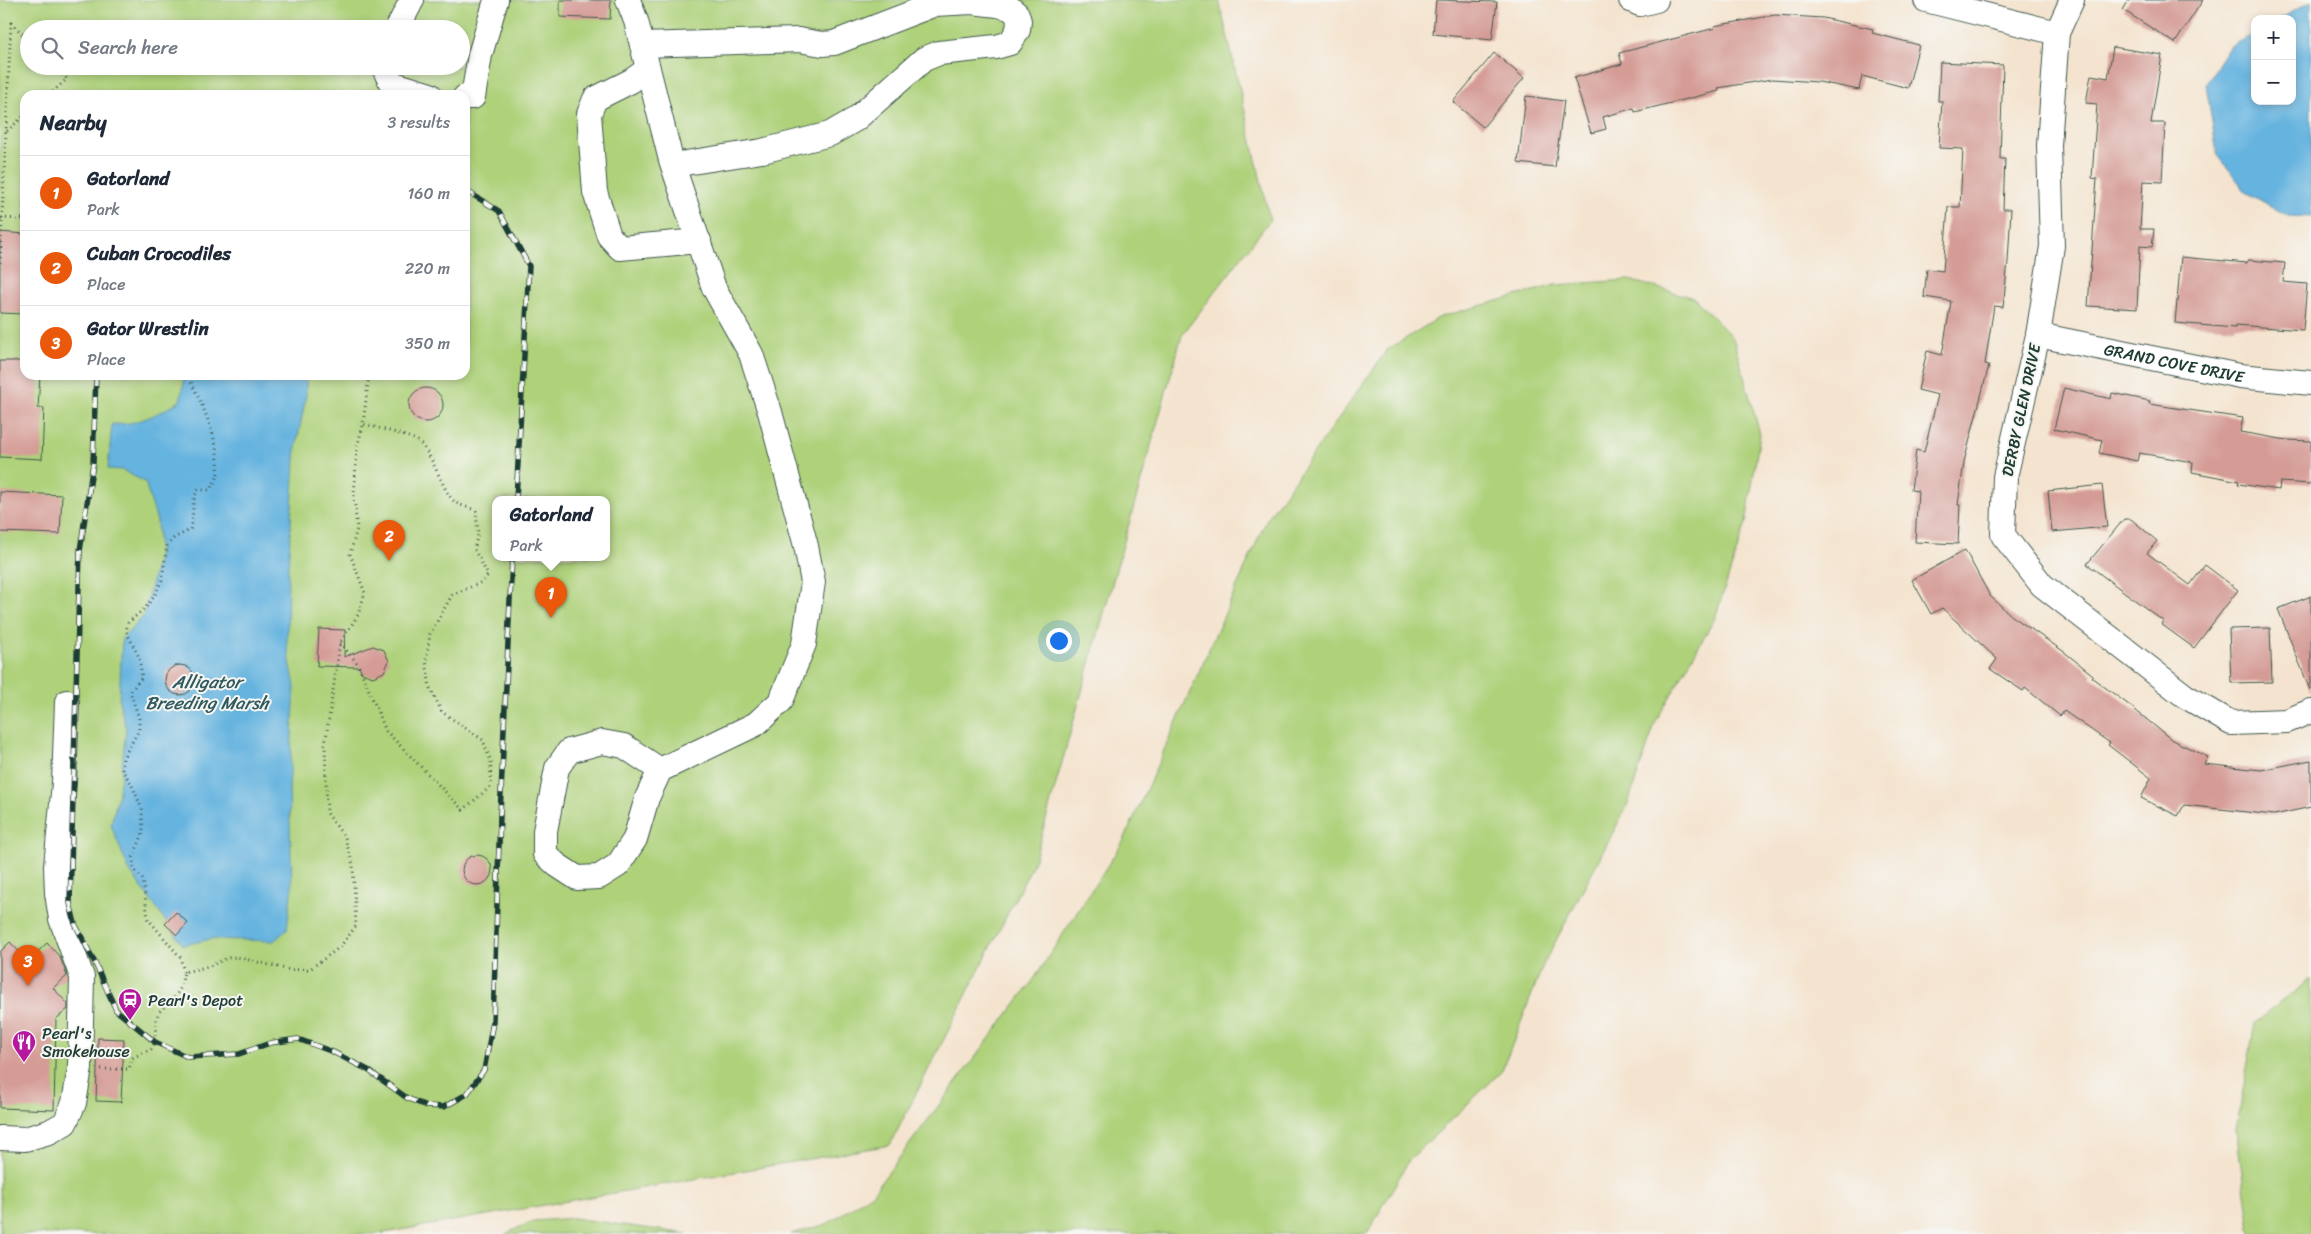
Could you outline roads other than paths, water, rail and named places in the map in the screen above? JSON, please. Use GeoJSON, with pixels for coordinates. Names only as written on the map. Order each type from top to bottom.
{"type":"FeatureCollection","features":[{"type":"Feature","properties":{"kind":"street"},"geometry":{"type":"LineString","coordinates":[[401,20],[412,0]]}},
{"type":"Feature","properties":{"kind":"street"},"geometry":{"type":"LineString","coordinates":[[470,97],[473,97],[480,54],[496,0]]}},
{"type":"Feature","properties":{"kind":"street"},"geometry":{"type":"LineString","coordinates":[[628,0],[642,45],[673,165],[714,288],[751,354],[770,412],[806,546],[813,582],[804,644],[781,701],[756,724],[660,770],[646,798],[635,839],[618,865],[599,877],[577,878],[557,866],[545,854],[545,831],[558,768],[569,751],[602,742],[624,746],[660,770]]}},
{"type":"Feature","properties":{"kind":"street"},"geometry":{"type":"LineString","coordinates":[[1631,0],[1640,4],[1656,0]]}},
{"type":"Feature","properties":{"kind":"street"},"geometry":{"type":"LineString","coordinates":[[1926,0],[2057,33]]}},
{"type":"Feature","properties":{"kind":"street","name":"DERBY GLEN DRIVE"},"geometry":{"type":"LineString","coordinates":[[2072,0],[2057,33],[2049,145],[2052,246],[2038,335],[2005,477],[2003,535],[2042,585],[2185,696],[2231,723],[2287,721],[2311,711]]}},
{"type":"Feature","properties":{"kind":"street"},"geometry":{"type":"LineString","coordinates":[[642,45],[799,40],[822,44],[834,43],[934,4],[954,2],[972,2],[1010,8],[1017,14],[1018,30],[1010,42],[996,47],[939,52],[924,59],[856,119],[830,134],[762,151],[673,165]]}},
{"type":"Feature","properties":{"kind":"street"},"geometry":{"type":"LineString","coordinates":[[648,69],[631,81],[595,99],[589,114],[595,192],[609,236],[620,248],[699,241]]}},
{"type":"Feature","properties":{"kind":"street"},"geometry":{"type":"LineString","coordinates":[[388,75],[391,83],[414,90]]}},
{"type":"Feature","properties":{"kind":"street","name":"GRAND COVE DRIVE"},"geometry":{"type":"LineString","coordinates":[[2038,335],[2240,376],[2311,383]]}},
{"type":"Feature","properties":{"kind":"street"},"geometry":{"type":"LineString","coordinates":[[0,1138],[25,1139],[50,1132],[65,1123],[74,1103],[80,1068],[82,977],[61,919],[57,893],[56,866],[64,783],[67,702]]}},
{"type":"Feature","properties":{"kind":"water"},"geometry":{"type":"Polygon","coordinates":[[[2311,1],[2311,217],[2288,216],[2246,192],[2217,154],[2206,84],[2229,47],[2251,35],[2251,105],[2296,105],[2296,15],[2287,15],[2311,1]]]}},
{"type":"Feature","properties":{"kind":"water","name":"Alligator Breeding Marsh"},"geometry":{"type":"Polygon","coordinates":[[[183,380],[306,380],[306,396],[296,447],[288,569],[287,645],[295,687],[289,789],[292,887],[287,929],[274,941],[211,939],[183,945],[129,870],[111,825],[119,792],[126,729],[119,701],[122,639],[143,617],[159,553],[157,521],[145,482],[122,470],[108,469],[112,424],[139,421],[180,401],[183,380]]]}},
{"type":"Feature","properties":{"kind":"railway"},"geometry":{"type":"LineString","coordinates":[[470,193],[499,211],[529,266],[516,496]]}},
{"type":"Feature","properties":{"kind":"railway"},"geometry":{"type":"LineString","coordinates":[[96,380],[93,463],[80,551],[70,903],[75,924],[116,1010],[155,1042],[188,1057],[239,1054],[270,1043],[298,1039],[333,1052],[368,1070],[407,1098],[426,1106],[444,1107],[467,1094],[484,1070],[493,1022],[512,561]]}},
{"type":"Feature","properties":{"kind":"place","name":"Cuban Crocodiles"},"geometry":{"type":"Point","coordinates":[389,561]}},
{"type":"Feature","properties":{"kind":"place","name":"Gatorland"},"geometry":{"type":"Point","coordinates":[551,618]}},
{"type":"Feature","properties":{"kind":"place","name":"Gator Wrestlin"},"geometry":{"type":"Point","coordinates":[28,986]}},
{"type":"Feature","properties":{"kind":"place","name":"Pearl's Depot"},"geometry":{"type":"Point","coordinates":[130,1021]}},
{"type":"Feature","properties":{"kind":"place","name":"Pearl's Smokehouse"},"geometry":{"type":"Point","coordinates":[24,1063]}}]}
